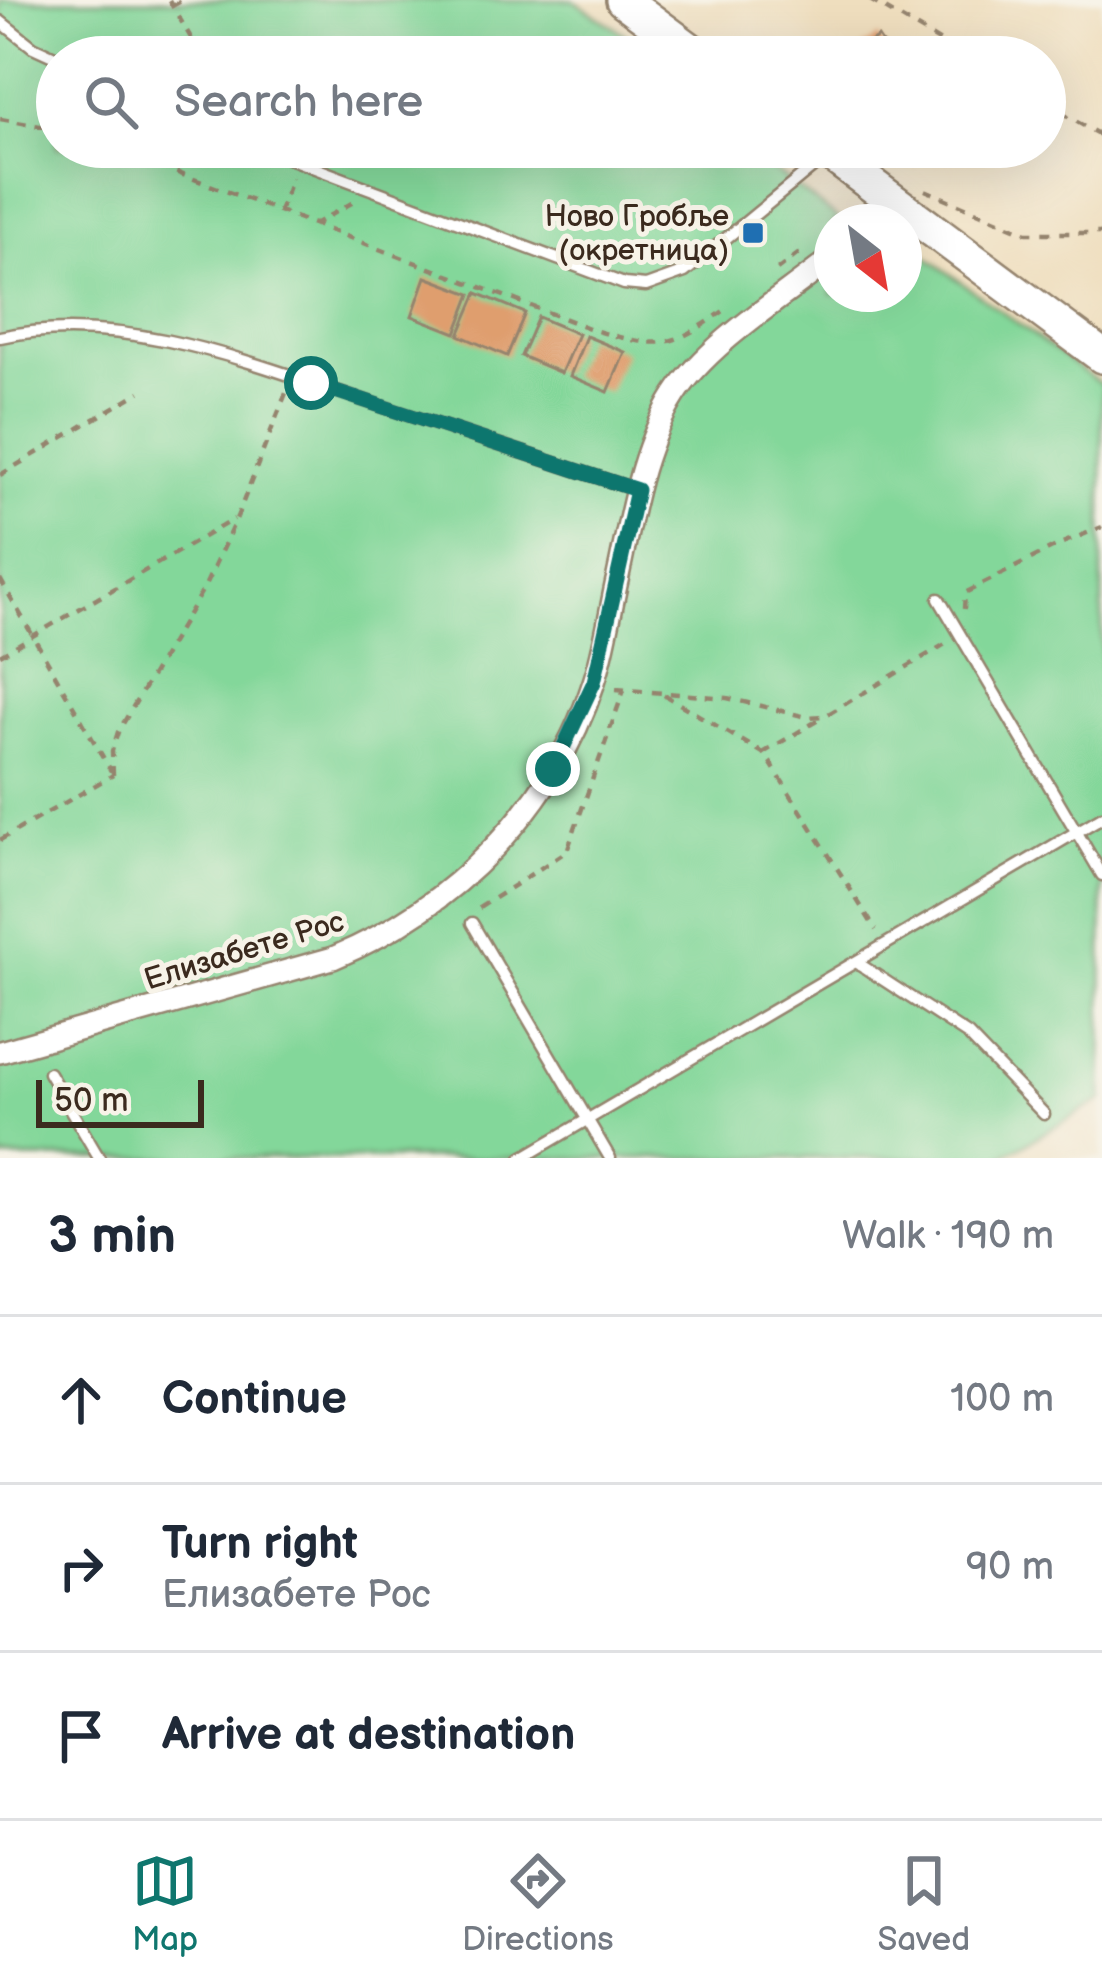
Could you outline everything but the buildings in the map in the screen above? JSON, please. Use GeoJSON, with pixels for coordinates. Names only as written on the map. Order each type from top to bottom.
{"type":"FeatureCollection","features":[{"type":"Feature","properties":{"kind":"street"},"geometry":{"type":"LineString","coordinates":[[623,0],[672,36]]}},
{"type":"Feature","properties":{"kind":"street"},"geometry":{"type":"LineString","coordinates":[[843,168],[879,204]]}},
{"type":"Feature","properties":{"kind":"street"},"geometry":{"type":"LineString","coordinates":[[922,236],[1102,356]]}},
{"type":"Feature","properties":{"kind":"street","name":"Елизабете Рос"},"geometry":{"type":"LineString","coordinates":[[0,1052],[277,977],[386,935],[445,894],[501,842],[553,769],[594,682],[637,490],[657,427],[685,380],[814,272]]}},
{"type":"Feature","properties":{"kind":"lane"},"geometry":{"type":"LineString","coordinates":[[0,21],[36,48]]}},
{"type":"Feature","properties":{"kind":"lane"},"geometry":{"type":"LineString","coordinates":[[315,168],[624,284],[646,286],[685,272],[804,168]]}},
{"type":"Feature","properties":{"kind":"lane"},"geometry":{"type":"LineString","coordinates":[[0,337],[56,329],[143,334],[292,377],[637,490]]}},
{"type":"Feature","properties":{"kind":"lane"},"geometry":{"type":"LineString","coordinates":[[939,599],[1102,874]]}},
{"type":"Feature","properties":{"kind":"lane"},"geometry":{"type":"LineString","coordinates":[[522,1158],[1102,817]]}},
{"type":"Feature","properties":{"kind":"lane"},"geometry":{"type":"LineString","coordinates":[[472,923],[610,1158]]}},
{"type":"Feature","properties":{"kind":"lane"},"geometry":{"type":"LineString","coordinates":[[856,962],[968,1034],[1044,1114]]}},
{"type":"Feature","properties":{"kind":"lane"},"geometry":{"type":"LineString","coordinates":[[50,1073],[99,1158]]}},
{"type":"Feature","properties":{"kind":"path"},"geometry":{"type":"LineString","coordinates":[[183,0],[170,3],[190,36]]}},
{"type":"Feature","properties":{"kind":"path"},"geometry":{"type":"LineString","coordinates":[[870,0],[931,36]]}},
{"type":"Feature","properties":{"kind":"path"},"geometry":{"type":"LineString","coordinates":[[1066,116],[1102,136]]}},
{"type":"Feature","properties":{"kind":"path"},"geometry":{"type":"LineString","coordinates":[[0,119],[36,125]]}},
{"type":"Feature","properties":{"kind":"path"},"geometry":{"type":"LineString","coordinates":[[164,168],[597,332],[640,344],[663,345],[680,339],[738,300]]}},
{"type":"Feature","properties":{"kind":"path"},"geometry":{"type":"LineString","coordinates":[[279,212],[295,170]]}},
{"type":"Feature","properties":{"kind":"path"},"geometry":{"type":"LineString","coordinates":[[896,204],[909,190],[920,189],[1027,233],[1102,233]]}},
{"type":"Feature","properties":{"kind":"path"},"geometry":{"type":"LineString","coordinates":[[313,225],[374,190]]}},
{"type":"Feature","properties":{"kind":"path"},"geometry":{"type":"LineString","coordinates":[[770,275],[798,254],[814,261]]}},
{"type":"Feature","properties":{"kind":"path"},"geometry":{"type":"LineString","coordinates":[[113,775],[112,752],[118,732],[205,586],[292,377]]}},
{"type":"Feature","properties":{"kind":"path"},"geometry":{"type":"LineString","coordinates":[[0,475],[140,392]]}},
{"type":"Feature","properties":{"kind":"path"},"geometry":{"type":"LineString","coordinates":[[0,656],[237,518]]}},
{"type":"Feature","properties":{"kind":"path"},"geometry":{"type":"LineString","coordinates":[[763,753],[961,635],[965,592],[1102,527]]}},
{"type":"Feature","properties":{"kind":"path"},"geometry":{"type":"LineString","coordinates":[[0,579],[113,775]]}},
{"type":"Feature","properties":{"kind":"path"},"geometry":{"type":"LineString","coordinates":[[594,682],[625,690],[727,698],[807,717],[825,716]]}},
{"type":"Feature","properties":{"kind":"path"},"geometry":{"type":"LineString","coordinates":[[472,923],[484,902],[567,851],[625,690]]}},
{"type":"Feature","properties":{"kind":"path"},"geometry":{"type":"LineString","coordinates":[[659,692],[763,753],[886,945]]}},
{"type":"Feature","properties":{"kind":"path"},"geometry":{"type":"LineString","coordinates":[[0,840],[113,775]]}},
{"type":"Feature","properties":{"kind":"green space"},"geometry":{"type":"Polygon","coordinates":[[[0,0],[573,0],[627,36],[36,36],[36,168],[770,168],[819,204],[814,204],[814,312],[922,312],[922,253],[1102,385],[1102,1100],[1000,1158],[0,1158],[0,0]]]}},
{"type":"Feature","properties":{"kind":"place","name":"Ново Гробље (окретница)"},"geometry":{"type":"Point","coordinates":[753,233]}},
{"type":"Feature","properties":{"kind":"route"},"geometry":{"type":"LineString","coordinates":[[311,383],[637,490],[594,682],[553,769]]}}]}
